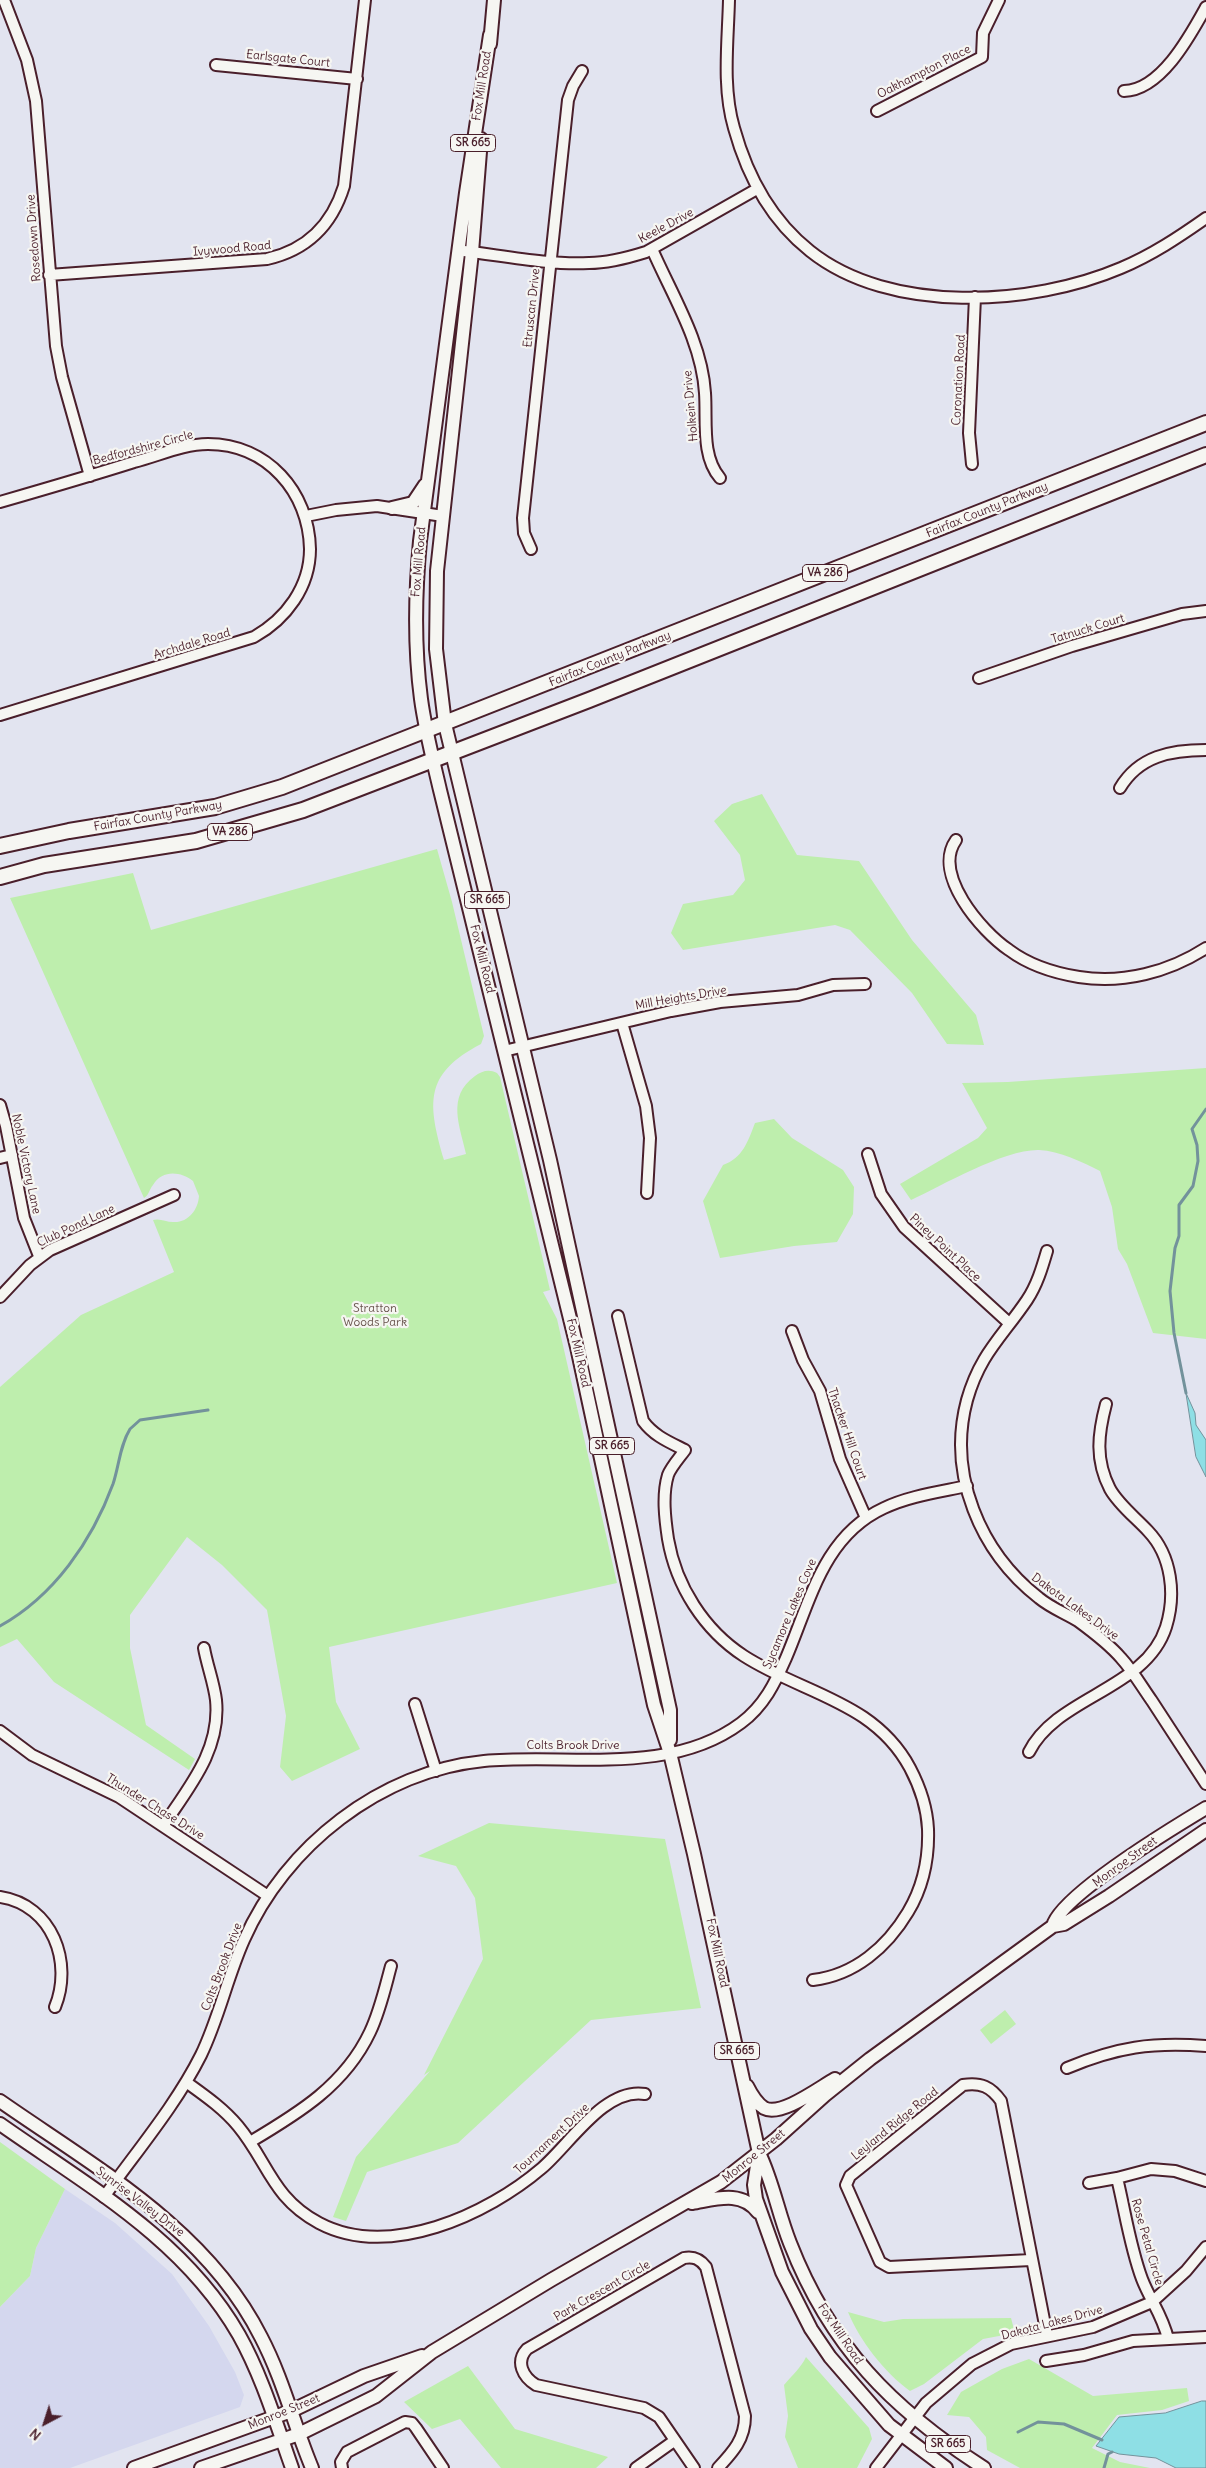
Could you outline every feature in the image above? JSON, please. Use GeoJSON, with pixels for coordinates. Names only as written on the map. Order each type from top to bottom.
{"type":"FeatureCollection","features":[{"type":"Feature","properties":{"kind":"highway","name":"Fairfax County Parkway"},"geometry":{"type":"LineString","coordinates":[[0,846],[69,831],[179,814],[241,800],[318,774],[1206,423]]}},
{"type":"Feature","properties":{"kind":"highway","name":"VA 286"},"geometry":{"type":"LineString","coordinates":[[0,877],[52,864],[196,841],[303,810],[589,700],[1206,455]]}},
{"type":"Feature","properties":{"kind":"main road","name":"Fox Mill Road"},"geometry":{"type":"LineString","coordinates":[[494,0],[472,252],[436,571],[437,676],[451,753],[550,1160],[662,1671],[670,1710],[670,1753]]}},
{"type":"Feature","properties":{"kind":"main road","name":"Fox Mill Road"},"geometry":{"type":"LineString","coordinates":[[490,36],[481,82],[416,582],[416,629],[421,700],[433,760],[577,1348],[654,1705],[670,1753],[712,1931],[759,2153],[770,2175],[789,2241],[824,2312],[839,2337],[907,2426],[946,2468]]}},
{"type":"Feature","properties":{"kind":"main road"},"geometry":{"type":"LineString","coordinates":[[392,508],[416,500],[429,479]]}},
{"type":"Feature","properties":{"kind":"main road","name":"Monroe Street"},"geometry":{"type":"LineString","coordinates":[[1053,1926],[1055,1918],[1079,1895],[1138,1851],[1206,1808]]}},
{"type":"Feature","properties":{"kind":"main road","name":"Monroe Street"},"geometry":{"type":"LineString","coordinates":[[202,2468],[299,2434],[376,2396],[432,2352],[551,2280],[721,2182],[759,2153],[870,2059],[1053,1926],[1064,1924],[1101,1901],[1206,1830]]}},
{"type":"Feature","properties":{"kind":"main road"},"geometry":{"type":"LineString","coordinates":[[742,2077],[762,2107],[775,2110],[785,2108],[870,2059]]}},
{"type":"Feature","properties":{"kind":"main road","name":"Sunrise Valley Drive"},"geometry":{"type":"LineString","coordinates":[[0,2101],[115,2182],[179,2231],[222,2276],[261,2336],[312,2468]]}},
{"type":"Feature","properties":{"kind":"main road","name":"Sunrise Valley Drive"},"geometry":{"type":"LineString","coordinates":[[0,2124],[104,2197],[170,2247],[212,2294],[247,2350],[292,2468]]}},
{"type":"Feature","properties":{"kind":"main road","name":"Fox Mill Road"},"geometry":{"type":"LineString","coordinates":[[759,2153],[754,2185],[762,2217],[782,2272],[811,2329],[850,2382],[889,2425],[907,2426],[984,2468]]}},
{"type":"Feature","properties":{"kind":"main road"},"geometry":{"type":"LineString","coordinates":[[684,2204],[737,2198],[751,2204],[762,2217]]}},
{"type":"Feature","properties":{"kind":"main road","name":"Monroe Street"},"geometry":{"type":"LineString","coordinates":[[134,2468],[274,2418],[364,2376],[432,2352]]}},
{"type":"Feature","properties":{"kind":"street","name":"Rosedown Drive"},"geometry":{"type":"LineString","coordinates":[[4,0],[27,60],[36,101],[56,346],[62,377],[90,476]]}},
{"type":"Feature","properties":{"kind":"street","name":"Ivywood Road"},"geometry":{"type":"LineString","coordinates":[[49,275],[267,260],[296,250],[319,232],[328,221],[341,196],[346,176],[365,0]]}},
{"type":"Feature","properties":{"kind":"street"},"geometry":{"type":"LineString","coordinates":[[729,0],[727,66],[730,107],[734,127],[757,189],[779,220],[798,242],[820,260],[845,274],[870,284],[921,294],[975,296],[1038,292],[1094,278],[1153,252],[1206,218]]}},
{"type":"Feature","properties":{"kind":"street","name":"Oakhampton Place"},"geometry":{"type":"LineString","coordinates":[[876,111],[982,57],[983,34],[999,0]]}},
{"type":"Feature","properties":{"kind":"street"},"geometry":{"type":"LineString","coordinates":[[1124,91],[1139,88],[1148,83],[1165,68],[1192,32],[1206,7]]}},
{"type":"Feature","properties":{"kind":"street","name":"Earlsgate Court"},"geometry":{"type":"LineString","coordinates":[[216,64],[357,80]]}},
{"type":"Feature","properties":{"kind":"street","name":"Etruscan Drive"},"geometry":{"type":"LineString","coordinates":[[531,549],[524,533],[522,518],[568,100],[573,86],[582,71]]}},
{"type":"Feature","properties":{"kind":"street","name":"Keele Drive"},"geometry":{"type":"LineString","coordinates":[[459,251],[550,260],[600,262],[625,258],[652,249],[757,189]]}},
{"type":"Feature","properties":{"kind":"street","name":"Holkein Drive"},"geometry":{"type":"LineString","coordinates":[[652,249],[699,358],[705,391],[708,454],[711,464],[720,478]]}},
{"type":"Feature","properties":{"kind":"street","name":"Coronation Road"},"geometry":{"type":"LineString","coordinates":[[972,464],[969,433],[975,296]]}},
{"type":"Feature","properties":{"kind":"street","name":"Bedfordshire Circle"},"geometry":{"type":"LineString","coordinates":[[0,502],[195,445],[230,447],[256,457],[278,473],[292,488],[306,516]]}},
{"type":"Feature","properties":{"kind":"street"},"geometry":{"type":"LineString","coordinates":[[306,516],[357,507],[392,508],[443,516]]}},
{"type":"Feature","properties":{"kind":"street","name":"Archdale Road"},"geometry":{"type":"LineString","coordinates":[[0,716],[245,641],[262,632],[289,607],[303,584],[310,550],[306,516]]}},
{"type":"Feature","properties":{"kind":"street","name":"Tatnuck Court"},"geometry":{"type":"LineString","coordinates":[[979,678],[1081,644],[1182,614],[1206,611]]}},
{"type":"Feature","properties":{"kind":"street"},"geometry":{"type":"LineString","coordinates":[[1120,788],[1129,773],[1142,763],[1172,754],[1206,750]]}},
{"type":"Feature","properties":{"kind":"street"},"geometry":{"type":"LineString","coordinates":[[956,840],[950,855],[949,865],[963,901],[995,939],[1010,951],[1035,965],[1081,978],[1118,978],[1172,966],[1206,948]]}},
{"type":"Feature","properties":{"kind":"street","name":"Mill Heights Drive"},"geometry":{"type":"LineString","coordinates":[[504,1051],[671,1011],[720,1002],[798,995],[833,985],[865,984]]}},
{"type":"Feature","properties":{"kind":"street"},"geometry":{"type":"LineString","coordinates":[[622,1022],[646,1106],[650,1138],[647,1193]]}},
{"type":"Feature","properties":{"kind":"street","name":"Noble Victory Lane"},"geometry":{"type":"LineString","coordinates":[[0,1105],[24,1218],[39,1256]]}},
{"type":"Feature","properties":{"kind":"street","name":"Piney Point Place"},"geometry":{"type":"LineString","coordinates":[[868,1154],[881,1194],[904,1228],[1009,1323]]}},
{"type":"Feature","properties":{"kind":"street"},"geometry":{"type":"LineString","coordinates":[[0,1158],[12,1155]]}},
{"type":"Feature","properties":{"kind":"street","name":"Club Pond Lane"},"geometry":{"type":"LineString","coordinates":[[0,1297],[39,1256],[174,1194]]}},
{"type":"Feature","properties":{"kind":"street","name":"Dakota Lakes Drive"},"geometry":{"type":"LineString","coordinates":[[1047,1251],[1038,1282],[983,1360],[967,1401],[961,1453],[967,1486],[980,1526],[1005,1566],[1041,1600],[1078,1621],[1123,1659],[1206,1784]]}},
{"type":"Feature","properties":{"kind":"street"},"geometry":{"type":"LineString","coordinates":[[618,1316],[643,1421],[650,1430],[661,1438],[685,1450],[668,1474],[665,1517],[672,1561],[691,1603],[718,1635],[744,1656],[778,1675],[850,1708],[883,1732],[905,1758],[915,1778],[927,1820],[928,1852],[923,1879],[913,1904],[885,1944],[857,1966],[838,1974],[813,1980]]}},
{"type":"Feature","properties":{"kind":"street","name":"Thacker Hill Court"},"geometry":{"type":"LineString","coordinates":[[792,1331],[803,1360],[820,1391],[840,1459],[866,1518]]}},
{"type":"Feature","properties":{"kind":"street"},"geometry":{"type":"LineString","coordinates":[[1029,1752],[1036,1738],[1045,1728],[1110,1688],[1131,1671],[1159,1643],[1166,1627],[1172,1594],[1170,1576],[1163,1552],[1155,1538],[1118,1501],[1105,1477],[1098,1444],[1106,1404]]}},
{"type":"Feature","properties":{"kind":"street","name":"Sycamore Lakes Cove"},"geometry":{"type":"LineString","coordinates":[[670,1753],[707,1741],[739,1724],[766,1698],[778,1675],[825,1562],[844,1537],[866,1518],[904,1500],[967,1486]]}},
{"type":"Feature","properties":{"kind":"street"},"geometry":{"type":"LineString","coordinates":[[163,1826],[203,1766],[216,1728],[216,1698],[204,1648]]}},
{"type":"Feature","properties":{"kind":"street"},"geometry":{"type":"LineString","coordinates":[[415,1704],[436,1771]]}},
{"type":"Feature","properties":{"kind":"street","name":"Thunder Chase Drive"},"geometry":{"type":"LineString","coordinates":[[0,1731],[32,1755],[97,1785],[163,1826],[268,1896]]}},
{"type":"Feature","properties":{"kind":"street","name":"Colts Brook Drive"},"geometry":{"type":"LineString","coordinates":[[104,2197],[186,2082],[211,2032],[244,1939],[268,1896],[299,1856],[340,1820],[387,1790],[436,1771],[480,1761],[512,1758],[610,1760],[670,1753]]}},
{"type":"Feature","properties":{"kind":"street"},"geometry":{"type":"LineString","coordinates":[[0,1897],[31,1910],[46,1924],[54,1937],[60,1952],[63,1980],[55,2008]]}},
{"type":"Feature","properties":{"kind":"street"},"geometry":{"type":"LineString","coordinates":[[250,2142],[315,2101],[346,2070],[370,2032],[391,1966]]}},
{"type":"Feature","properties":{"kind":"street"},"geometry":{"type":"LineString","coordinates":[[1067,2068],[1099,2055],[1128,2047],[1180,2044],[1206,2046]]}},
{"type":"Feature","properties":{"kind":"street","name":"Tournament Drive"},"geometry":{"type":"LineString","coordinates":[[186,2082],[223,2111],[250,2142],[279,2191],[305,2215],[320,2224],[348,2233],[367,2236],[393,2235],[440,2226],[471,2214],[500,2198],[544,2167],[609,2102],[629,2094],[645,2094]]}},
{"type":"Feature","properties":{"kind":"street","name":"Leyland Ridge Road"},"geometry":{"type":"LineString","coordinates":[[1031,2260],[889,2267],[880,2262],[846,2185],[850,2176],[963,2085],[975,2083],[992,2089],[1001,2102],[1047,2335]]}},
{"type":"Feature","properties":{"kind":"street"},"geometry":{"type":"LineString","coordinates":[[1089,2183],[1117,2178],[1151,2168],[1176,2171],[1206,2181]]}},
{"type":"Feature","properties":{"kind":"street","name":"Rose Petal Circle"},"geometry":{"type":"LineString","coordinates":[[1117,2178],[1142,2278],[1152,2302],[1163,2319],[1168,2339]]}},
{"type":"Feature","properties":{"kind":"street","name":"Dakota Lakes Drive"},"geometry":{"type":"LineString","coordinates":[[876,2468],[926,2403],[972,2364],[1011,2344],[1047,2335],[1093,2327],[1152,2302],[1186,2271],[1206,2248]]}},
{"type":"Feature","properties":{"kind":"street","name":"Park Crescent Circle"},"geometry":{"type":"LineString","coordinates":[[694,2468],[659,2417],[652,2412],[644,2408],[536,2385],[522,2371],[521,2362],[522,2354],[527,2349],[684,2258],[691,2257],[701,2261],[706,2266],[745,2416],[744,2433],[740,2441],[718,2468]]}},
{"type":"Feature","properties":{"kind":"street"},"geometry":{"type":"LineString","coordinates":[[1046,2361],[1084,2355],[1133,2341],[1206,2337]]}},
{"type":"Feature","properties":{"kind":"street"},"geometry":{"type":"LineString","coordinates":[[342,2468],[341,2462],[347,2452],[405,2422],[412,2423],[443,2468]]}},
{"type":"Feature","properties":{"kind":"street"},"geometry":{"type":"LineString","coordinates":[[636,2468],[674,2441]]}},
{"type":"Feature","properties":{"kind":"shaded area"},"geometry":{"type":"Polygon","coordinates":[[[65,2189],[115,2223],[172,2274],[209,2326],[235,2372],[244,2395],[240,2407],[70,2468],[0,2468],[0,2307],[30,2276],[36,2248],[65,2189]]]}},
{"type":"Feature","properties":{"kind":"green space"},"geometry":{"type":"Polygon","coordinates":[[[762,794],[797,855],[859,861],[912,940],[976,1015],[984,1045],[947,1044],[912,993],[850,930],[835,925],[683,950],[671,933],[683,904],[733,895],[745,880],[740,855],[714,821],[732,804],[762,794]]]}},
{"type":"Feature","properties":{"kind":"green space","name":"Stratton Woods Park"},"geometry":{"type":"Polygon","coordinates":[[[437,849],[452,902],[484,1036],[481,1044],[462,1055],[448,1067],[440,1079],[435,1092],[433,1107],[439,1140],[444,1160],[466,1154],[457,1112],[461,1093],[466,1084],[478,1074],[488,1071],[497,1073],[500,1077],[550,1290],[543,1292],[557,1319],[617,1583],[329,1647],[336,1702],[360,1749],[292,1781],[280,1767],[286,1716],[267,1610],[222,1565],[187,1537],[130,1615],[130,1648],[146,1725],[195,1759],[189,1770],[54,1682],[17,1639],[0,1647],[0,1387],[81,1315],[174,1272],[153,1220],[178,1222],[188,1218],[197,1206],[199,1196],[193,1181],[183,1175],[172,1174],[157,1180],[144,1198],[10,898],[133,873],[151,930],[437,849]]]}},
{"type":"Feature","properties":{"kind":"green space"},"geometry":{"type":"Polygon","coordinates":[[[1206,1068],[1206,1339],[1153,1333],[1127,1264],[1118,1249],[1112,1207],[1100,1171],[1063,1155],[1039,1150],[1025,1151],[992,1161],[911,1200],[900,1184],[978,1138],[987,1128],[962,1083],[1008,1082],[1206,1068]]]}},
{"type":"Feature","properties":{"kind":"green space"},"geometry":{"type":"Polygon","coordinates":[[[774,1119],[792,1138],[843,1170],[854,1187],[853,1214],[837,1242],[794,1246],[720,1258],[703,1201],[723,1165],[735,1158],[744,1148],[755,1123],[774,1119]]]}},
{"type":"Feature","properties":{"kind":"green space"},"geometry":{"type":"Polygon","coordinates":[[[489,1823],[665,1839],[701,2008],[591,2020],[458,2143],[367,2172],[346,2221],[333,2217],[356,2157],[430,2071],[424,2075],[483,1959],[475,1898],[456,1866],[418,1856],[489,1823]]]}},
{"type":"Feature","properties":{"kind":"green space"},"geometry":{"type":"Polygon","coordinates":[[[1005,2010],[1016,2024],[991,2044],[980,2030],[1005,2010]]]}},
{"type":"Feature","properties":{"kind":"green space"},"geometry":{"type":"Polygon","coordinates":[[[0,2142],[65,2189],[36,2248],[30,2276],[0,2307],[0,2142]]]}},
{"type":"Feature","properties":{"kind":"green space"},"geometry":{"type":"Polygon","coordinates":[[[848,2312],[884,2322],[903,2319],[1011,2318],[1015,2333],[983,2339],[924,2384],[910,2391],[891,2375],[866,2345],[848,2312]]]}},
{"type":"Feature","properties":{"kind":"green space"},"geometry":{"type":"Polygon","coordinates":[[[806,2357],[869,2428],[872,2439],[857,2468],[798,2468],[785,2437],[788,2416],[784,2385],[806,2357]]]}},
{"type":"Feature","properties":{"kind":"green space"},"geometry":{"type":"Polygon","coordinates":[[[1029,2359],[1093,2396],[1187,2388],[1189,2401],[1162,2410],[1117,2415],[1092,2448],[1120,2462],[1150,2468],[1020,2468],[987,2450],[986,2437],[969,2417],[947,2415],[961,2392],[1002,2369],[1029,2359]]]}},
{"type":"Feature","properties":{"kind":"green space"},"geometry":{"type":"Polygon","coordinates":[[[468,2366],[515,2429],[608,2457],[596,2468],[501,2468],[460,2419],[432,2429],[404,2402],[468,2366]]]}},
{"type":"Feature","properties":{"kind":"water"},"geometry":{"type":"Polygon","coordinates":[[[1186,1393],[1195,1413],[1196,1425],[1206,1440],[1206,1477],[1196,1457],[1186,1393]]]}},
{"type":"Feature","properties":{"kind":"water"},"geometry":{"type":"Polygon","coordinates":[[[1206,2401],[1206,2468],[1176,2468],[1156,2458],[1119,2454],[1096,2446],[1119,2417],[1165,2413],[1206,2401]]]}},
{"type":"Feature","properties":{"kind":"waterway"},"geometry":{"type":"LineString","coordinates":[[1186,1393],[1174,1333],[1170,1291],[1175,1248],[1179,1236],[1179,1205],[1193,1186],[1198,1161],[1197,1145],[1192,1129],[1206,1109]]}},
{"type":"Feature","properties":{"kind":"waterway"},"geometry":{"type":"LineString","coordinates":[[0,1626],[19,1614],[54,1583],[82,1546],[94,1526],[113,1484],[122,1449],[130,1429],[140,1420],[208,1410]]}},
{"type":"Feature","properties":{"kind":"waterway"},"geometry":{"type":"LineString","coordinates":[[1018,2432],[1038,2422],[1064,2424],[1102,2440]]}},
{"type":"Feature","properties":{"kind":"waterway"},"geometry":{"type":"LineString","coordinates":[[1104,2468],[1108,2454],[1112,2452]]}}]}
